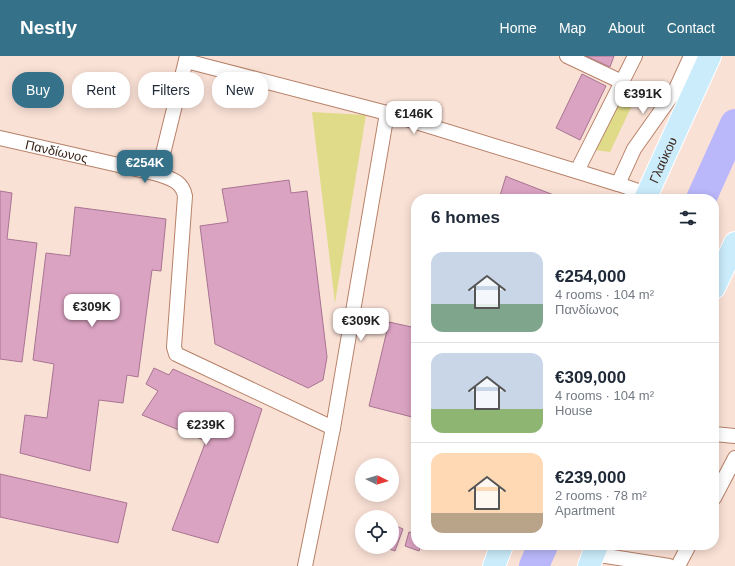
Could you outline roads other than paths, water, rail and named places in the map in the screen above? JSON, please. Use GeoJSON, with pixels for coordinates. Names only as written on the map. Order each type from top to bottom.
{"type":"FeatureCollection","features":[{"type":"Feature","properties":{"kind":"main road","name":"Γλαύκου"},"geometry":{"type":"LineString","coordinates":[[647,194],[710,56]]}},
{"type":"Feature","properties":{"kind":"main road"},"geometry":{"type":"LineString","coordinates":[[719,277],[735,243]]}},
{"type":"Feature","properties":{"kind":"main road"},"geometry":{"type":"LineString","coordinates":[[494,566],[500,550]]}},
{"type":"Feature","properties":{"kind":"street"},"geometry":{"type":"LineString","coordinates":[[567,56],[622,82]]}},
{"type":"Feature","properties":{"kind":"street"},"geometry":{"type":"LineString","coordinates":[[577,171],[635,56]]}},
{"type":"Feature","properties":{"kind":"street","name":"Γλαύκου"},"geometry":{"type":"LineString","coordinates":[[618,184],[634,149],[675,91],[691,56]]}},
{"type":"Feature","properties":{"kind":"street"},"geometry":{"type":"LineString","coordinates":[[158,174],[186,59],[387,113],[618,184],[640,194]]}},
{"type":"Feature","properties":{"kind":"street"},"geometry":{"type":"LineString","coordinates":[[305,566],[333,428],[387,113]]}},
{"type":"Feature","properties":{"kind":"street","name":"Πανδίωνος"},"geometry":{"type":"LineString","coordinates":[[0,138],[158,174],[176,181],[184,189],[185,196],[174,347],[176,354],[333,428]]}},
{"type":"Feature","properties":{"kind":"street"},"geometry":{"type":"LineString","coordinates":[[719,434],[735,436]]}},
{"type":"Feature","properties":{"kind":"street"},"geometry":{"type":"LineString","coordinates":[[719,488],[735,458]]}},
{"type":"Feature","properties":{"kind":"street"},"geometry":{"type":"LineString","coordinates":[[678,566],[686,550]]}},
{"type":"Feature","properties":{"kind":"street"},"geometry":{"type":"LineString","coordinates":[[593,555],[668,566]]}},
{"type":"Feature","properties":{"kind":"waterway"},"geometry":{"type":"LineString","coordinates":[[703,194],[735,124]]}},
{"type":"Feature","properties":{"kind":"waterway"},"geometry":{"type":"LineString","coordinates":[[534,566],[541,550]]}}]}
